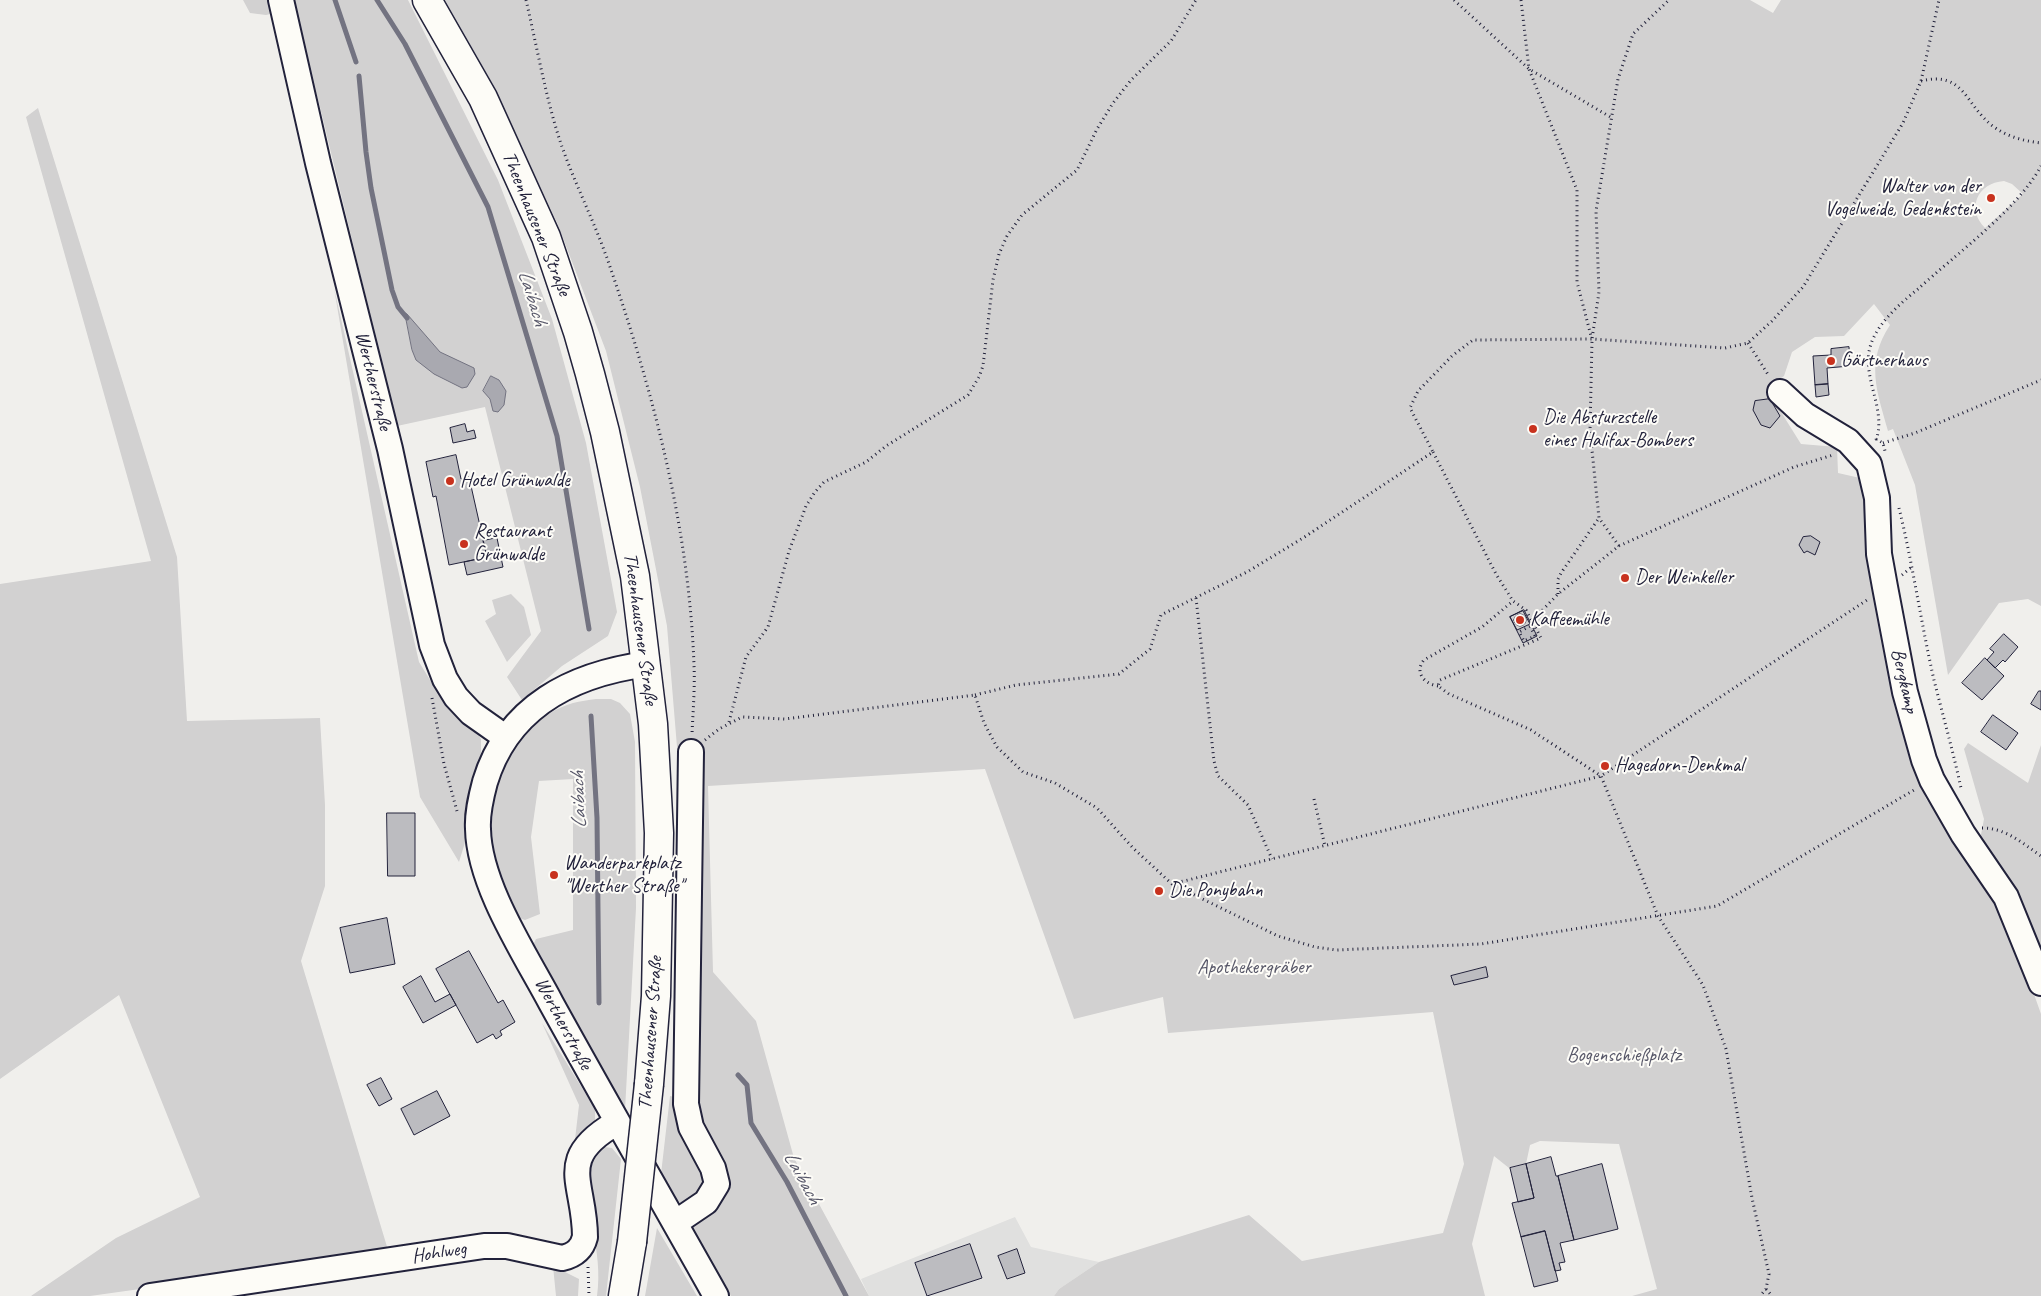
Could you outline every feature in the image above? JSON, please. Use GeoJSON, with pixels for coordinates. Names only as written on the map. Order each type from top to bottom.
{"type":"FeatureCollection","features":[{"type":"Feature","properties":{"kind":"main road","name":"Theenhausener Straße"},"geometry":{"type":"LineString","coordinates":[[427,0],[483,98],[546,237],[575,322],[605,432],[635,576],[647,664],[659,833],[656,996],[649,1084],[632,1242],[623,1296]]}},
{"type":"Feature","properties":{"kind":"street","name":"Wertherstraße"},"geometry":{"type":"LineString","coordinates":[[281,0],[318,163],[390,449],[432,645],[445,679],[456,697],[471,714],[505,737]]}},
{"type":"Feature","properties":{"kind":"street","name":"Bergkamp"},"geometry":{"type":"LineString","coordinates":[[1780,392],[1805,415],[1855,447],[1869,464],[1873,474],[1877,498],[1879,554],[1885,587],[1906,692],[1924,760],[1932,780],[1962,834],[2006,897],[2041,983]]}},
{"type":"Feature","properties":{"kind":"street","name":"Wertherstraße"},"geometry":{"type":"LineString","coordinates":[[647,664],[622,668],[568,686],[544,698],[505,737],[491,762],[481,796],[478,829],[486,869],[502,912],[616,1123],[716,1296]]}},
{"type":"Feature","properties":{"kind":"street"},"geometry":{"type":"LineString","coordinates":[[675,1223],[706,1202],[717,1184],[713,1168],[691,1127],[686,1104],[692,752]]}},
{"type":"Feature","properties":{"kind":"street"},"geometry":{"type":"LineString","coordinates":[[578,1251],[586,1236],[576,1173],[580,1158],[593,1138],[616,1123]]}},
{"type":"Feature","properties":{"kind":"street","name":"Hohlweg"},"geometry":{"type":"LineString","coordinates":[[150,1296],[484,1246],[507,1246],[562,1258],[571,1256],[578,1251]]}},
{"type":"Feature","properties":{"kind":"path"},"geometry":{"type":"LineString","coordinates":[[526,0],[561,144],[617,288],[649,395],[670,478],[683,550],[690,608],[694,666],[692,752]]}},
{"type":"Feature","properties":{"kind":"path"},"geometry":{"type":"LineString","coordinates":[[729,722],[746,657],[768,627],[790,551],[806,506],[814,492],[824,482],[866,462],[886,446],[968,395],[979,377],[983,366],[993,280],[999,254],[1007,236],[1022,215],[1077,170],[1097,129],[1113,103],[1131,80],[1171,41],[1196,0]]}},
{"type":"Feature","properties":{"kind":"path"},"geometry":{"type":"LineString","coordinates":[[1454,0],[1529,69],[1612,118]]}},
{"type":"Feature","properties":{"kind":"path"},"geometry":{"type":"LineString","coordinates":[[1521,0],[1529,69],[1577,190],[1577,282],[1592,339]]}},
{"type":"Feature","properties":{"kind":"path"},"geometry":{"type":"LineString","coordinates":[[1619,546],[1599,518],[1590,431],[1592,339],[1599,292],[1596,211],[1618,79],[1633,34],[1669,0]]}},
{"type":"Feature","properties":{"kind":"path"},"geometry":{"type":"LineString","coordinates":[[1855,447],[1794,467],[1619,546],[1558,594],[1532,624],[1519,632],[1524,641],[1535,636],[1532,624],[1526,610],[1513,601],[1496,574],[1410,408],[1418,392],[1452,356],[1473,340],[1592,339],[1725,348],[1748,343],[1772,321],[1803,287],[1880,164],[1903,123],[1922,81],[1939,0]]}},
{"type":"Feature","properties":{"kind":"path"},"geometry":{"type":"LineString","coordinates":[[1922,81],[1936,77],[1948,79],[1955,84],[1982,117],[1994,127],[2022,140],[2041,143]]}},
{"type":"Feature","properties":{"kind":"path"},"geometry":{"type":"LineString","coordinates":[[2041,166],[2023,194],[1912,293],[1880,326],[1872,340],[1868,354],[1873,391],[1880,416],[1876,439],[1883,443],[1916,433],[2041,380]]}},
{"type":"Feature","properties":{"kind":"path"},"geometry":{"type":"LineString","coordinates":[[1748,343],[1780,392]]}},
{"type":"Feature","properties":{"kind":"path"},"geometry":{"type":"LineString","coordinates":[[692,752],[729,722],[742,717],[785,719],[974,695],[1016,685],[1119,674],[1150,649],[1161,615],[1247,572],[1304,538],[1432,452]]}},
{"type":"Feature","properties":{"kind":"path"},"geometry":{"type":"LineString","coordinates":[[1558,594],[1558,579],[1561,573],[1599,518]]}},
{"type":"Feature","properties":{"kind":"path"},"geometry":{"type":"LineString","coordinates":[[1913,566],[1934,680],[1951,739],[1962,792]]}},
{"type":"Feature","properties":{"kind":"path"},"geometry":{"type":"LineString","coordinates":[[1172,884],[1601,776],[1857,608],[1885,587]]}},
{"type":"Feature","properties":{"kind":"path"},"geometry":{"type":"LineString","coordinates":[[1196,598],[1214,761],[1218,776],[1248,805],[1272,859]]}},
{"type":"Feature","properties":{"kind":"path"},"geometry":{"type":"LineString","coordinates":[[1513,601],[1482,627],[1424,660],[1419,668],[1420,674],[1423,678],[1449,694],[1530,730],[1601,776],[1658,916],[1703,985],[1726,1049],[1752,1198],[1769,1274],[1766,1289],[1760,1296]]}},
{"type":"Feature","properties":{"kind":"path"},"geometry":{"type":"LineString","coordinates":[[1438,686],[1440,680],[1512,652],[1541,638],[1532,624]]}},
{"type":"Feature","properties":{"kind":"path"},"geometry":{"type":"LineString","coordinates":[[430,688],[444,764],[460,820]]}},
{"type":"Feature","properties":{"kind":"path"},"geometry":{"type":"LineString","coordinates":[[974,695],[984,723],[998,747],[1023,772],[1055,783],[1097,808],[1132,848],[1172,884],[1278,936],[1314,948],[1336,950],[1482,944],[1717,906],[1932,780]]}},
{"type":"Feature","properties":{"kind":"path"},"geometry":{"type":"LineString","coordinates":[[1314,799],[1325,846]]}},
{"type":"Feature","properties":{"kind":"path"},"geometry":{"type":"LineString","coordinates":[[1975,828],[1994,828],[2007,833],[2041,856]]}},
{"type":"Feature","properties":{"kind":"path"},"geometry":{"type":"LineString","coordinates":[[578,1251],[588,1264],[589,1296]]}},
{"type":"Feature","properties":{"kind":"path"},"geometry":{"type":"LineString","coordinates":[[1766,1289],[1772,1296]]}},
{"type":"Feature","properties":{"kind":"shaded area"},"geometry":{"type":"Polygon","coordinates":[[[405,313],[440,352],[474,368],[475,374],[467,387],[462,388],[434,374],[416,360],[412,350],[405,313]]]}},
{"type":"Feature","properties":{"kind":"shaded area"},"geometry":{"type":"Polygon","coordinates":[[[491,376],[499,380],[506,391],[504,405],[498,412],[493,411],[490,399],[483,391],[491,376]]]}},
{"type":"Feature","properties":{"kind":"shaded area"},"geometry":{"type":"Polygon","coordinates":[[[1015,1217],[1031,1247],[1099,1262],[1059,1289],[1054,1296],[869,1296],[861,1279],[1015,1217]]]}},
{"type":"Feature","properties":{"kind":"green space"},"geometry":{"type":"Polygon","coordinates":[[[243,0],[408,0],[498,180],[552,319],[586,443],[617,612],[608,636],[562,666],[522,700],[507,677],[541,631],[485,407],[397,426],[319,103],[292,9],[266,15],[250,13],[243,0]]]}},
{"type":"Feature","properties":{"kind":"green space"},"geometry":{"type":"Polygon","coordinates":[[[445,0],[1750,0],[1773,13],[1781,0],[2041,0],[2041,606],[2028,599],[1999,603],[1948,675],[1915,485],[1893,429],[1888,431],[1877,390],[1875,365],[1882,339],[1890,325],[1874,304],[1844,336],[1815,337],[1792,352],[1784,376],[1766,388],[1801,444],[1837,447],[1838,473],[1860,478],[1897,692],[1913,765],[1926,799],[2001,901],[2041,1014],[2041,1296],[1632,1296],[1657,1289],[1619,1144],[1540,1141],[1530,1145],[1526,1164],[1509,1168],[1494,1156],[1472,1244],[1485,1296],[1054,1296],[1059,1289],[1099,1262],[1249,1215],[1302,1261],[1443,1233],[1464,1164],[1433,1012],[1168,1033],[1163,997],[1074,1019],[985,769],[708,786],[713,972],[756,1021],[794,1158],[869,1296],[731,1296],[692,1228],[693,1220],[712,1205],[700,1126],[692,1097],[700,779],[678,759],[667,626],[640,487],[606,351],[558,225],[492,83],[445,0]],[[2004,181],[1995,183],[1981,192],[1977,198],[1976,213],[1979,221],[1985,228],[2023,194],[2012,184],[2004,181]]]}},
{"type":"Feature","properties":{"kind":"green space"},"geometry":{"type":"Polygon","coordinates":[[[38,108],[177,557],[187,721],[320,718],[325,805],[325,886],[301,961],[388,1250],[226,1277],[90,1296],[31,1296],[116,1238],[200,1197],[119,995],[0,1079],[0,584],[151,561],[26,117],[38,108]]]}},
{"type":"Feature","properties":{"kind":"green space"},"geometry":{"type":"Polygon","coordinates":[[[334,288],[419,662],[446,706],[476,731],[481,739],[481,756],[467,803],[467,836],[459,862],[420,797],[334,288]]]}},
{"type":"Feature","properties":{"kind":"green space"},"geometry":{"type":"Polygon","coordinates":[[[511,594],[524,607],[531,635],[507,662],[485,621],[496,614],[492,600],[511,594]]]}},
{"type":"Feature","properties":{"kind":"green space"},"geometry":{"type":"Polygon","coordinates":[[[596,699],[611,699],[620,703],[630,714],[635,742],[636,908],[625,1110],[533,945],[536,939],[573,930],[573,779],[539,781],[531,837],[540,914],[525,920],[519,918],[500,876],[492,837],[497,789],[505,766],[517,745],[532,727],[551,713],[573,703],[596,699]]]}},
{"type":"Feature","properties":{"kind":"green space"},"geometry":{"type":"Polygon","coordinates":[[[1968,743],[2028,783],[2041,745],[2041,963],[1979,845],[1984,819],[1964,749],[1968,743]]]}},
{"type":"Feature","properties":{"kind":"green space"},"geometry":{"type":"Polygon","coordinates":[[[542,1023],[595,1109],[595,1121],[574,1148],[579,1105],[542,1023]]]}},
{"type":"Feature","properties":{"kind":"green space"},"geometry":{"type":"Polygon","coordinates":[[[670,1096],[674,1097],[708,1187],[684,1204],[675,1200],[661,1174],[670,1096]]]}},
{"type":"Feature","properties":{"kind":"green space"},"geometry":{"type":"Polygon","coordinates":[[[597,1146],[612,1148],[621,1159],[606,1296],[597,1296],[598,1262],[585,1179],[584,1162],[597,1146]]]}},
{"type":"Feature","properties":{"kind":"green space"},"geometry":{"type":"Polygon","coordinates":[[[657,1228],[697,1296],[645,1296],[657,1228]]]}},
{"type":"Feature","properties":{"kind":"green space"},"geometry":{"type":"Polygon","coordinates":[[[553,1266],[579,1279],[578,1296],[556,1296],[553,1266]]]}},
{"type":"Feature","properties":{"kind":"building","name":"Gärtnerhaus"},"geometry":{"type":"Polygon","coordinates":[[[1849,347],[1850,366],[1827,368],[1828,384],[1815,385],[1813,356],[1831,355],[1831,349],[1849,347]]]}},
{"type":"Feature","properties":{"kind":"building"},"geometry":{"type":"Polygon","coordinates":[[[1828,384],[1829,395],[1816,397],[1815,385],[1828,384]]]}},
{"type":"Feature","properties":{"kind":"building"},"geometry":{"type":"Polygon","coordinates":[[[1770,399],[1780,416],[1770,428],[1761,425],[1753,410],[1755,401],[1770,399]]]}},
{"type":"Feature","properties":{"kind":"building"},"geometry":{"type":"Polygon","coordinates":[[[465,424],[467,432],[474,430],[476,438],[453,443],[450,428],[465,424]]]}},
{"type":"Feature","properties":{"kind":"building"},"geometry":{"type":"Polygon","coordinates":[[[456,455],[461,479],[469,477],[487,557],[449,565],[436,496],[433,497],[426,462],[456,455]]]}},
{"type":"Feature","properties":{"kind":"building"},"geometry":{"type":"Polygon","coordinates":[[[1811,536],[1820,542],[1815,555],[1807,551],[1804,553],[1799,545],[1803,537],[1811,536]]]}},
{"type":"Feature","properties":{"kind":"building"},"geometry":{"type":"Polygon","coordinates":[[[497,538],[503,567],[467,575],[464,562],[487,557],[483,541],[497,538]]]}},
{"type":"Feature","properties":{"kind":"building"},"geometry":{"type":"Polygon","coordinates":[[[1524,610],[1537,636],[1523,643],[1510,617],[1524,610]]]}},
{"type":"Feature","properties":{"kind":"building","name":"Kaffeemühle"},"geometry":{"type":"Polygon","coordinates":[[[1523,611],[1530,624],[1517,630],[1510,617],[1523,611]]]}},
{"type":"Feature","properties":{"kind":"building","name":"Kaffeemühle"},"geometry":{"type":"Polygon","coordinates":[[[1522,614],[1525,615],[1525,625],[1518,626],[1515,625],[1514,618],[1515,615],[1522,614]]]}},
{"type":"Feature","properties":{"kind":"building"},"geometry":{"type":"Polygon","coordinates":[[[2004,634],[2018,647],[2005,662],[2003,660],[1995,668],[1987,660],[1994,652],[1990,649],[2004,634]]]}},
{"type":"Feature","properties":{"kind":"building"},"geometry":{"type":"Polygon","coordinates":[[[1985,658],[2004,676],[1982,700],[1962,683],[1985,658]]]}},
{"type":"Feature","properties":{"kind":"building"},"geometry":{"type":"Polygon","coordinates":[[[2039,691],[2041,691],[2041,710],[2031,704],[2039,691]]]}},
{"type":"Feature","properties":{"kind":"building"},"geometry":{"type":"Polygon","coordinates":[[[1993,715],[2018,733],[2006,750],[1981,732],[1993,715]]]}},
{"type":"Feature","properties":{"kind":"building"},"geometry":{"type":"Polygon","coordinates":[[[387,813],[415,813],[415,876],[388,876],[387,813]]]}},
{"type":"Feature","properties":{"kind":"building"},"geometry":{"type":"Polygon","coordinates":[[[387,918],[395,964],[350,973],[340,928],[387,918]]]}},
{"type":"Feature","properties":{"kind":"building"},"geometry":{"type":"Polygon","coordinates":[[[469,951],[498,1003],[503,1000],[515,1022],[500,1031],[502,1035],[496,1039],[493,1034],[477,1043],[436,969],[469,951]]]}},
{"type":"Feature","properties":{"kind":"building"},"geometry":{"type":"Polygon","coordinates":[[[1486,967],[1488,977],[1454,985],[1451,976],[1486,967]]]}},
{"type":"Feature","properties":{"kind":"building"},"geometry":{"type":"Polygon","coordinates":[[[421,976],[435,1002],[450,994],[456,1005],[423,1023],[403,987],[421,976]]]}},
{"type":"Feature","properties":{"kind":"building"},"geometry":{"type":"Polygon","coordinates":[[[381,1078],[392,1099],[379,1106],[367,1085],[381,1078]]]}},
{"type":"Feature","properties":{"kind":"building"},"geometry":{"type":"Polygon","coordinates":[[[437,1091],[450,1116],[414,1135],[401,1109],[437,1091]]]}},
{"type":"Feature","properties":{"kind":"building"},"geometry":{"type":"Polygon","coordinates":[[[1551,1157],[1556,1176],[1558,1176],[1574,1240],[1560,1243],[1565,1262],[1559,1263],[1561,1270],[1555,1271],[1545,1231],[1521,1237],[1512,1203],[1534,1198],[1526,1164],[1551,1157]]]}},
{"type":"Feature","properties":{"kind":"building"},"geometry":{"type":"Polygon","coordinates":[[[1526,1164],[1534,1198],[1518,1202],[1510,1168],[1526,1164]]]}},
{"type":"Feature","properties":{"kind":"building"},"geometry":{"type":"Polygon","coordinates":[[[1602,1164],[1618,1229],[1574,1240],[1558,1176],[1602,1164]]]}},
{"type":"Feature","properties":{"kind":"building"},"geometry":{"type":"Polygon","coordinates":[[[1545,1231],[1558,1281],[1534,1287],[1521,1237],[1545,1231]]]}},
{"type":"Feature","properties":{"kind":"building"},"geometry":{"type":"Polygon","coordinates":[[[970,1244],[982,1278],[927,1296],[915,1263],[970,1244]]]}},
{"type":"Feature","properties":{"kind":"building"},"geometry":{"type":"Polygon","coordinates":[[[1017,1249],[1025,1273],[1007,1279],[998,1256],[1017,1249]]]}},
{"type":"Feature","properties":{"kind":"waterway"},"geometry":{"type":"LineString","coordinates":[[335,0],[356,62]]}},
{"type":"Feature","properties":{"kind":"waterway","name":"Laibach"},"geometry":{"type":"LineString","coordinates":[[377,0],[405,44],[488,207],[557,436],[589,629]]}},
{"type":"Feature","properties":{"kind":"waterway"},"geometry":{"type":"LineString","coordinates":[[359,76],[371,188],[392,290],[398,307],[407,318]]}},
{"type":"Feature","properties":{"kind":"waterway","name":"Laibach"},"geometry":{"type":"LineString","coordinates":[[591,716],[597,818],[599,1003]]}},
{"type":"Feature","properties":{"kind":"waterway","name":"Laibach"},"geometry":{"type":"LineString","coordinates":[[738,1075],[747,1085],[751,1123],[787,1182],[846,1296]]}},
{"type":"Feature","properties":{"kind":"place","name":"Walter von der Vogelweide, Gedenkstein"},"geometry":{"type":"Point","coordinates":[1991,198]}},
{"type":"Feature","properties":{"kind":"place","name":"Gärtnerhaus"},"geometry":{"type":"Point","coordinates":[1831,361]}},
{"type":"Feature","properties":{"kind":"place","name":"Die Absturzstelle eines Halifax-Bombers"},"geometry":{"type":"Point","coordinates":[1533,429]}},
{"type":"Feature","properties":{"kind":"place","name":"Hotel Grünwalde"},"geometry":{"type":"Point","coordinates":[450,481]}},
{"type":"Feature","properties":{"kind":"place","name":"Restaurant Grünwalde"},"geometry":{"type":"Point","coordinates":[464,544]}},
{"type":"Feature","properties":{"kind":"place","name":"Der Weinkeller"},"geometry":{"type":"Point","coordinates":[1625,578]}},
{"type":"Feature","properties":{"kind":"place","name":"Kaffeemühle"},"geometry":{"type":"Point","coordinates":[1520,620]}},
{"type":"Feature","properties":{"kind":"place","name":"Hagedorn-Denkmal"},"geometry":{"type":"Point","coordinates":[1605,766]}},
{"type":"Feature","properties":{"kind":"place","name":"Wanderparkplatz \"Werther Straße\""},"geometry":{"type":"Point","coordinates":[554,875]}},
{"type":"Feature","properties":{"kind":"place","name":"Die Ponybahn"},"geometry":{"type":"Point","coordinates":[1159,891]}},
{"type":"Feature","properties":{"kind":"park label","name":"Apothekergräber"},"geometry":{"type":"Point","coordinates":[1254,968]}},
{"type":"Feature","properties":{"kind":"park label","name":"Bogenschießplatz"},"geometry":{"type":"Point","coordinates":[1624,1056]}}]}
